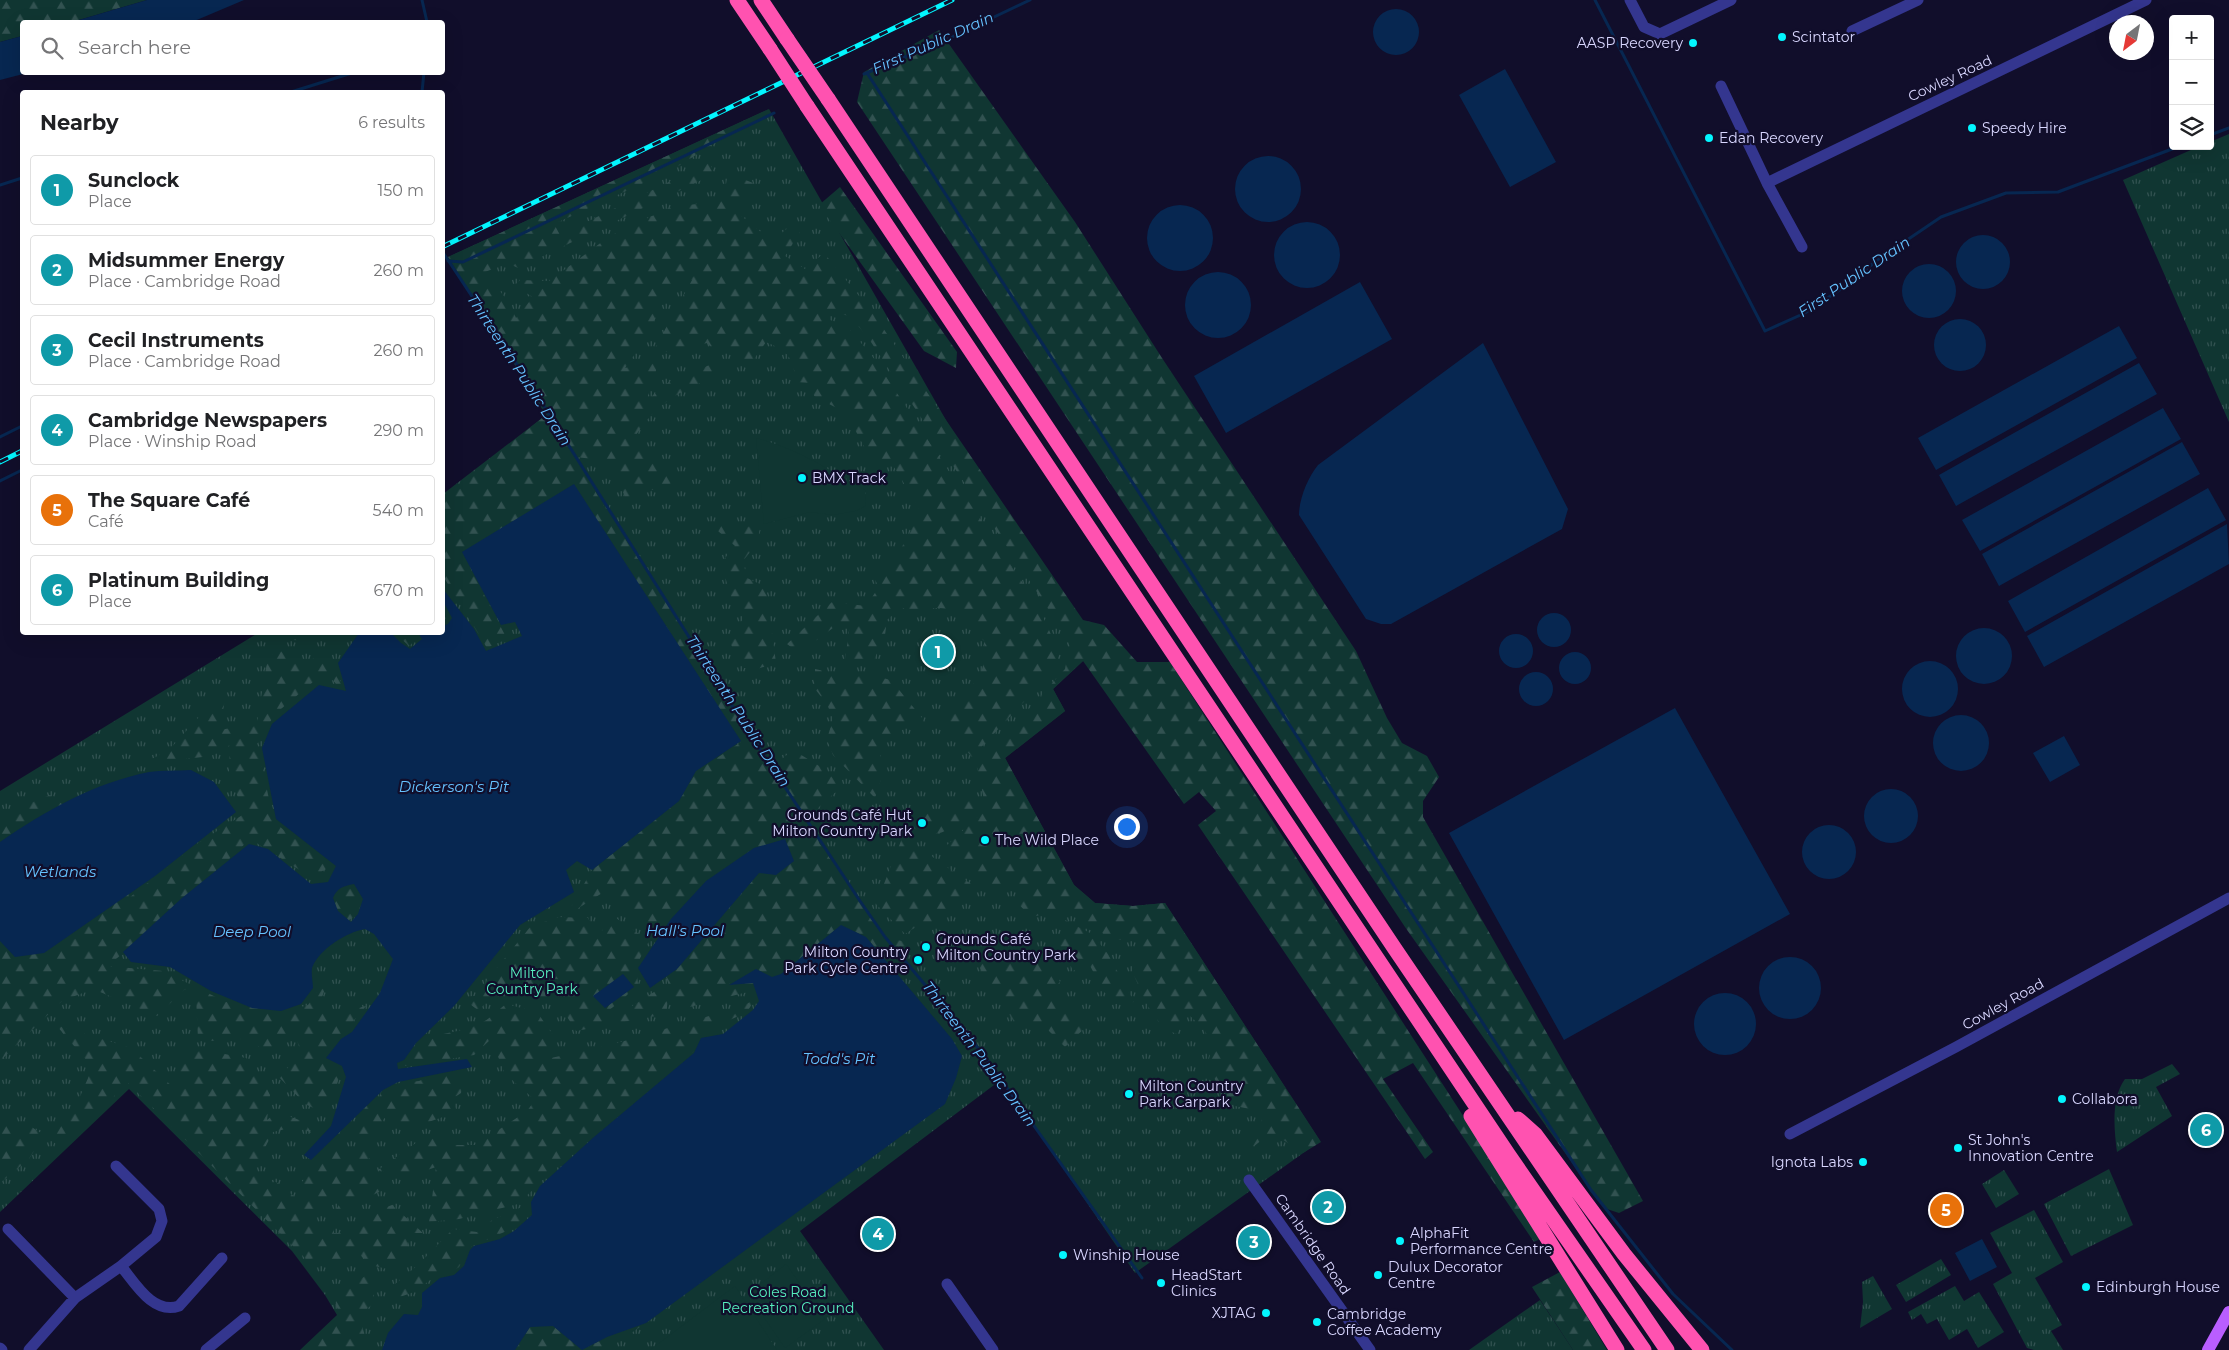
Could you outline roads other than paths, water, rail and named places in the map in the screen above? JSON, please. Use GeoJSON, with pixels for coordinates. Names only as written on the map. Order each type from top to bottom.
{"type":"FeatureCollection","features":[{"type":"Feature","properties":{"kind":"highway"},"geometry":{"type":"LineString","coordinates":[[737,0],[1508,1154],[1644,1350]]}},
{"type":"Feature","properties":{"kind":"highway"},"geometry":{"type":"LineString","coordinates":[[761,0],[1667,1350]]}},
{"type":"Feature","properties":{"kind":"highway"},"geometry":{"type":"LineString","coordinates":[[1448,1062],[1459,1096],[1617,1350]]}},
{"type":"Feature","properties":{"kind":"highway"},"geometry":{"type":"LineString","coordinates":[[1502,1105],[1535,1134],[1624,1254],[1702,1350]]}},
{"type":"Feature","properties":{"kind":"main road"},"geometry":{"type":"LineString","coordinates":[[2208,1350],[2229,1312]]}},
{"type":"Feature","properties":{"kind":"street"},"geometry":{"type":"LineString","coordinates":[[1630,0],[1644,27],[1660,34],[1731,0]]}},
{"type":"Feature","properties":{"kind":"street"},"geometry":{"type":"LineString","coordinates":[[1852,31],[1918,0]]}},
{"type":"Feature","properties":{"kind":"street","name":"Cowley Road"},"geometry":{"type":"LineString","coordinates":[[1767,183],[2146,0]]}},
{"type":"Feature","properties":{"kind":"street"},"geometry":{"type":"LineString","coordinates":[[1721,86],[1767,183],[1802,247]]}},
{"type":"Feature","properties":{"kind":"street","name":"Cowley Road"},"geometry":{"type":"LineString","coordinates":[[1790,1134],[1956,1047],[2229,898]]}},
{"type":"Feature","properties":{"kind":"street"},"geometry":{"type":"LineString","coordinates":[[29,1350],[75,1298],[121,1266],[156,1237],[162,1220],[159,1209],[116,1166]]}},
{"type":"Feature","properties":{"kind":"street","name":"Cambridge Road"},"geometry":{"type":"LineString","coordinates":[[1249,1180],[1370,1350]]}},
{"type":"Feature","properties":{"kind":"street"},"geometry":{"type":"LineString","coordinates":[[8,1229],[75,1298]]}},
{"type":"Feature","properties":{"kind":"street"},"geometry":{"type":"LineString","coordinates":[[121,1266],[141,1291],[160,1306],[170,1309],[179,1306],[222,1258]]}},
{"type":"Feature","properties":{"kind":"street"},"geometry":{"type":"LineString","coordinates":[[947,1284],[993,1350]]}},
{"type":"Feature","properties":{"kind":"street"},"geometry":{"type":"LineString","coordinates":[[206,1350],[245,1318]]}},
{"type":"Feature","properties":{"kind":"water"},"geometry":{"type":"Polygon","coordinates":[[[147,0],[244,0],[197,20],[79,20],[147,0]]]}},
{"type":"Feature","properties":{"kind":"water"},"geometry":{"type":"Polygon","coordinates":[[[1391,9],[1401,9],[1413,15],[1418,23],[1418,41],[1413,49],[1405,54],[1391,55],[1383,52],[1376,45],[1373,37],[1373,27],[1376,19],[1383,12],[1391,9]]]}},
{"type":"Feature","properties":{"kind":"water"},"geometry":{"type":"Polygon","coordinates":[[[20,37],[20,75],[0,80],[0,42],[20,37]]]}},
{"type":"Feature","properties":{"kind":"water"},"geometry":{"type":"Polygon","coordinates":[[[1505,69],[1556,162],[1510,187],[1459,95],[1505,69]]]}},
{"type":"Feature","properties":{"kind":"water"},"geometry":{"type":"Polygon","coordinates":[[[1262,156],[1274,156],[1286,161],[1296,171],[1301,183],[1299,202],[1286,217],[1274,222],[1262,222],[1250,217],[1240,207],[1235,195],[1235,183],[1240,171],[1250,161],[1262,156]]]}},
{"type":"Feature","properties":{"kind":"water"},"geometry":{"type":"Polygon","coordinates":[[[1174,205],[1186,205],[1198,210],[1208,220],[1213,232],[1211,251],[1198,266],[1186,271],[1174,271],[1162,266],[1152,256],[1147,244],[1147,232],[1152,220],[1162,210],[1174,205]]]}},
{"type":"Feature","properties":{"kind":"water"},"geometry":{"type":"Polygon","coordinates":[[[1301,222],[1313,222],[1325,227],[1335,237],[1340,249],[1338,268],[1325,283],[1313,288],[1301,288],[1289,283],[1279,273],[1274,261],[1274,249],[1279,237],[1289,227],[1301,222]]]}},
{"type":"Feature","properties":{"kind":"water"},"geometry":{"type":"Polygon","coordinates":[[[1978,235],[1988,235],[1998,239],[2006,247],[2010,262],[2006,277],[1998,285],[1988,289],[1978,289],[1968,285],[1960,277],[1956,267],[1956,257],[1960,247],[1968,239],[1978,235]]]}},
{"type":"Feature","properties":{"kind":"water"},"geometry":{"type":"Polygon","coordinates":[[[1924,264],[1934,264],[1944,268],[1952,276],[1956,291],[1952,306],[1944,314],[1934,318],[1924,318],[1914,314],[1906,306],[1902,296],[1902,286],[1906,276],[1914,268],[1924,264]]]}},
{"type":"Feature","properties":{"kind":"water"},"geometry":{"type":"Polygon","coordinates":[[[1212,272],[1224,272],[1236,277],[1246,287],[1251,299],[1249,318],[1236,333],[1224,338],[1212,338],[1200,333],[1190,323],[1185,311],[1185,299],[1190,287],[1200,277],[1212,272]]]}},
{"type":"Feature","properties":{"kind":"water"},"geometry":{"type":"Polygon","coordinates":[[[1360,282],[1392,339],[1226,433],[1194,376],[1360,282]]]}},
{"type":"Feature","properties":{"kind":"water"},"geometry":{"type":"Polygon","coordinates":[[[1960,319],[1974,323],[1982,331],[1986,345],[1982,359],[1974,367],[1960,371],[1946,367],[1938,359],[1934,345],[1938,331],[1946,323],[1960,319]]]}},
{"type":"Feature","properties":{"kind":"water"},"geometry":{"type":"Polygon","coordinates":[[[2119,326],[2137,358],[1936,470],[1918,438],[2119,326]]]}},
{"type":"Feature","properties":{"kind":"water"},"geometry":{"type":"Polygon","coordinates":[[[1483,343],[1568,509],[1562,529],[1391,624],[1381,624],[1366,619],[1299,515],[1305,488],[1318,465],[1483,343]]]}},
{"type":"Feature","properties":{"kind":"water"},"geometry":{"type":"Polygon","coordinates":[[[2139,363],[2157,394],[1956,506],[1939,475],[2139,363]]]}},
{"type":"Feature","properties":{"kind":"water"},"geometry":{"type":"Polygon","coordinates":[[[2163,408],[2181,439],[1980,551],[1962,520],[2163,408]]]}},
{"type":"Feature","properties":{"kind":"water"},"geometry":{"type":"Polygon","coordinates":[[[2182,442],[2200,474],[1999,586],[1982,554],[2182,442]]]}},
{"type":"Feature","properties":{"kind":"water","name":"Dickerson's Pit"},"geometry":{"type":"Polygon","coordinates":[[[574,484],[741,741],[696,771],[679,801],[592,870],[577,861],[566,870],[574,892],[520,925],[454,1006],[416,1043],[404,1060],[397,1063],[398,1069],[467,1059],[472,1067],[398,1082],[383,1090],[311,1160],[304,1155],[331,1126],[346,1077],[342,1066],[326,1058],[341,1039],[352,1032],[380,993],[393,959],[374,934],[365,929],[334,942],[321,954],[312,968],[313,988],[301,1004],[281,1011],[252,1008],[211,991],[170,967],[131,962],[123,952],[182,898],[249,844],[268,849],[311,884],[328,882],[336,866],[276,819],[262,748],[272,724],[319,685],[346,691],[338,663],[358,635],[393,635],[410,649],[422,639],[419,635],[445,635],[445,625],[452,618],[445,605],[445,592],[474,629],[486,651],[522,636],[515,622],[501,625],[462,552],[574,484]],[[354,884],[341,888],[336,892],[333,898],[338,911],[351,922],[358,914],[363,899],[354,884]]]}},
{"type":"Feature","properties":{"kind":"water"},"geometry":{"type":"Polygon","coordinates":[[[2208,488],[2226,520],[2025,632],[2008,601],[2208,488]]]}},
{"type":"Feature","properties":{"kind":"water"},"geometry":{"type":"Polygon","coordinates":[[[2227,524],[2229,564],[2044,667],[2027,636],[2227,524]]]}},
{"type":"Feature","properties":{"kind":"water"},"geometry":{"type":"Polygon","coordinates":[[[1554,613],[1566,618],[1571,630],[1566,642],[1554,647],[1542,642],[1537,630],[1542,618],[1554,613]]]}},
{"type":"Feature","properties":{"kind":"water"},"geometry":{"type":"Polygon","coordinates":[[[1979,628],[1989,628],[2004,636],[2010,645],[2012,656],[2010,667],[2004,676],[1989,684],[1979,684],[1968,679],[1961,672],[1956,661],[1956,651],[1961,640],[1968,633],[1979,628]]]}},
{"type":"Feature","properties":{"kind":"water"},"geometry":{"type":"Polygon","coordinates":[[[1516,634],[1523,635],[1528,639],[1532,644],[1532,658],[1528,663],[1523,667],[1516,668],[1509,667],[1504,663],[1500,658],[1499,651],[1500,644],[1504,639],[1509,635],[1516,634]]]}},
{"type":"Feature","properties":{"kind":"water"},"geometry":{"type":"Polygon","coordinates":[[[1575,652],[1587,656],[1591,668],[1587,680],[1575,684],[1563,680],[1559,668],[1563,656],[1575,652]]]}},
{"type":"Feature","properties":{"kind":"water"},"geometry":{"type":"Polygon","coordinates":[[[1930,661],[1941,663],[1950,669],[1956,678],[1958,689],[1956,700],[1950,709],[1941,715],[1930,717],[1919,715],[1910,709],[1904,700],[1902,689],[1904,678],[1910,669],[1919,663],[1930,661]]]}},
{"type":"Feature","properties":{"kind":"water"},"geometry":{"type":"Polygon","coordinates":[[[1536,672],[1548,677],[1553,689],[1548,701],[1536,706],[1524,701],[1519,689],[1524,677],[1536,672]]]}},
{"type":"Feature","properties":{"kind":"water"},"geometry":{"type":"Polygon","coordinates":[[[1675,708],[1790,914],[1564,1040],[1449,833],[1675,708]]]}},
{"type":"Feature","properties":{"kind":"water"},"geometry":{"type":"Polygon","coordinates":[[[1955,715],[1967,715],[1977,719],[1985,727],[1989,743],[1985,759],[1977,767],[1967,771],[1955,771],[1945,767],[1937,759],[1933,749],[1933,737],[1937,727],[1945,719],[1955,715]]]}},
{"type":"Feature","properties":{"kind":"water"},"geometry":{"type":"Polygon","coordinates":[[[2064,736],[2080,765],[2050,782],[2033,753],[2064,736]]]}},
{"type":"Feature","properties":{"kind":"water","name":"Wetlands"},"geometry":{"type":"Polygon","coordinates":[[[191,770],[214,782],[236,812],[155,876],[44,953],[15,957],[0,941],[0,842],[52,809],[109,783],[149,772],[191,770]]]}},
{"type":"Feature","properties":{"kind":"water"},"geometry":{"type":"Polygon","coordinates":[[[1886,789],[1896,789],[1906,793],[1914,801],[1918,816],[1914,831],[1906,839],[1896,843],[1886,843],[1876,839],[1868,831],[1864,821],[1864,811],[1868,801],[1876,793],[1886,789]]]}},
{"type":"Feature","properties":{"kind":"water"},"geometry":{"type":"Polygon","coordinates":[[[1824,825],[1834,825],[1844,829],[1852,837],[1856,852],[1852,867],[1844,875],[1834,879],[1824,879],[1814,875],[1806,867],[1802,857],[1802,847],[1806,837],[1814,829],[1824,825]]]}},
{"type":"Feature","properties":{"kind":"water","name":"Hall's Pool"},"geometry":{"type":"Polygon","coordinates":[[[785,839],[794,861],[776,875],[759,873],[677,969],[650,988],[638,968],[671,919],[706,881],[754,848],[785,839]]]}},
{"type":"Feature","properties":{"kind":"water","name":"Todd's Pit"},"geometry":{"type":"Polygon","coordinates":[[[841,925],[866,937],[952,1039],[962,1056],[956,1078],[945,1104],[646,1323],[607,1337],[582,1350],[553,1326],[530,1327],[515,1350],[382,1350],[388,1333],[404,1314],[418,1315],[422,1307],[422,1293],[440,1278],[454,1275],[464,1266],[470,1250],[474,1246],[500,1239],[514,1231],[532,1215],[531,1202],[540,1186],[594,1137],[694,1053],[701,1038],[723,1034],[753,1010],[759,1001],[753,983],[729,985],[756,969],[772,977],[781,974],[841,925]]]}},
{"type":"Feature","properties":{"kind":"water"},"geometry":{"type":"Polygon","coordinates":[[[1790,957],[1807,962],[1812,966],[1816,971],[1821,988],[1816,1005],[1812,1010],[1807,1014],[1790,1019],[1773,1014],[1768,1010],[1764,1005],[1759,988],[1764,971],[1768,966],[1773,962],[1790,957]]]}},
{"type":"Feature","properties":{"kind":"water"},"geometry":{"type":"Polygon","coordinates":[[[623,974],[634,987],[605,1008],[593,996],[623,974]]]}},
{"type":"Feature","properties":{"kind":"water"},"geometry":{"type":"Polygon","coordinates":[[[1725,993],[1742,998],[1747,1002],[1751,1007],[1756,1024],[1751,1041],[1747,1046],[1742,1050],[1725,1055],[1708,1050],[1703,1046],[1699,1041],[1694,1024],[1699,1007],[1703,1002],[1708,998],[1725,993]]]}},
{"type":"Feature","properties":{"kind":"water"},"geometry":{"type":"Polygon","coordinates":[[[1982,1239],[1997,1267],[1970,1281],[1955,1253],[1982,1239]]]}},
{"type":"Feature","properties":{"kind":"waterway"},"geometry":{"type":"LineString","coordinates":[[422,0],[427,20]]}},
{"type":"Feature","properties":{"kind":"waterway","name":"First Public Drain"},"geometry":{"type":"LineString","coordinates":[[864,74],[950,38],[1030,0]]}},
{"type":"Feature","properties":{"kind":"waterway","name":"First Public Drain"},"geometry":{"type":"LineString","coordinates":[[1595,0],[1765,331],[1805,313],[1850,283],[1876,261],[1941,217],[2006,193],[2058,192],[2169,150]]}},
{"type":"Feature","properties":{"kind":"waterway"},"geometry":{"type":"LineString","coordinates":[[867,73],[1591,1190],[1673,1294],[1732,1350]]}},
{"type":"Feature","properties":{"kind":"waterway"},"geometry":{"type":"LineString","coordinates":[[297,90],[345,75]]}},
{"type":"Feature","properties":{"kind":"waterway","name":"Thirteenth Public Drain"},"geometry":{"type":"LineString","coordinates":[[422,90],[424,75]]}},
{"type":"Feature","properties":{"kind":"waterway"},"geometry":{"type":"LineString","coordinates":[[448,261],[463,262],[774,113]]}},
{"type":"Feature","properties":{"kind":"waterway","name":"First Public Drain"},"geometry":{"type":"LineString","coordinates":[[2214,134],[2229,128]]}},
{"type":"Feature","properties":{"kind":"waterway"},"geometry":{"type":"LineString","coordinates":[[0,185],[20,179]]}},
{"type":"Feature","properties":{"kind":"waterway","name":"Thirteenth Public Drain"},"geometry":{"type":"LineString","coordinates":[[445,256],[532,387],[748,731],[860,901],[885,937],[983,1054],[1142,1278]]}},
{"type":"Feature","properties":{"kind":"waterway"},"geometry":{"type":"LineString","coordinates":[[0,437],[20,427]]}},
{"type":"Feature","properties":{"kind":"waterway"},"geometry":{"type":"LineString","coordinates":[[0,481],[20,471]]}},
{"type":"Feature","properties":{"kind":"railway"},"geometry":{"type":"LineString","coordinates":[[445,246],[952,0]]}},
{"type":"Feature","properties":{"kind":"railway"},"geometry":{"type":"LineString","coordinates":[[0,462],[20,452]]}},
{"type":"Feature","properties":{"kind":"place","name":"Scintator"},"geometry":{"type":"Point","coordinates":[1782,37]}},
{"type":"Feature","properties":{"kind":"place","name":"AASP Recovery"},"geometry":{"type":"Point","coordinates":[1693,43]}},
{"type":"Feature","properties":{"kind":"place","name":"Speedy Hire"},"geometry":{"type":"Point","coordinates":[1972,128]}},
{"type":"Feature","properties":{"kind":"place","name":"Edan Recovery"},"geometry":{"type":"Point","coordinates":[1709,138]}},
{"type":"Feature","properties":{"kind":"place","name":"BMX Track"},"geometry":{"type":"Point","coordinates":[802,478]}},
{"type":"Feature","properties":{"kind":"place","name":"Sunclock"},"geometry":{"type":"Point","coordinates":[938,652]}},
{"type":"Feature","properties":{"kind":"place","name":"Grounds Café Hut Milton Country Park"},"geometry":{"type":"Point","coordinates":[922,823]}},
{"type":"Feature","properties":{"kind":"place","name":"The Wild Place"},"geometry":{"type":"Point","coordinates":[985,840]}},
{"type":"Feature","properties":{"kind":"place","name":"Grounds Café Milton Country Park"},"geometry":{"type":"Point","coordinates":[926,947]}},
{"type":"Feature","properties":{"kind":"place","name":"Milton Country Park Cycle Centre"},"geometry":{"type":"Point","coordinates":[918,960]}},
{"type":"Feature","properties":{"kind":"place","name":"Milton Country Park Carpark"},"geometry":{"type":"Point","coordinates":[1129,1094]}},
{"type":"Feature","properties":{"kind":"place","name":"Collabora"},"geometry":{"type":"Point","coordinates":[2062,1099]}},
{"type":"Feature","properties":{"kind":"place","name":"Platinum Building"},"geometry":{"type":"Point","coordinates":[2206,1130]}},
{"type":"Feature","properties":{"kind":"place","name":"St John's Innovation Centre"},"geometry":{"type":"Point","coordinates":[1958,1148]}},
{"type":"Feature","properties":{"kind":"place","name":"Ignota Labs"},"geometry":{"type":"Point","coordinates":[1863,1162]}},
{"type":"Feature","properties":{"kind":"place","name":"Midsummer Energy"},"geometry":{"type":"Point","coordinates":[1328,1207]}},
{"type":"Feature","properties":{"kind":"place","name":"The Square Café"},"geometry":{"type":"Point","coordinates":[1946,1210]}},
{"type":"Feature","properties":{"kind":"place","name":"Cambridge Newspapers"},"geometry":{"type":"Point","coordinates":[878,1234]}},
{"type":"Feature","properties":{"kind":"place","name":"AlphaFit Performance Centre"},"geometry":{"type":"Point","coordinates":[1400,1241]}},
{"type":"Feature","properties":{"kind":"place","name":"Cecil Instruments"},"geometry":{"type":"Point","coordinates":[1254,1242]}},
{"type":"Feature","properties":{"kind":"place","name":"Winship House"},"geometry":{"type":"Point","coordinates":[1063,1255]}},
{"type":"Feature","properties":{"kind":"place","name":"Dulux Decorator Centre"},"geometry":{"type":"Point","coordinates":[1378,1275]}},
{"type":"Feature","properties":{"kind":"place","name":"HeadStart Clinics"},"geometry":{"type":"Point","coordinates":[1161,1283]}},
{"type":"Feature","properties":{"kind":"place","name":"Edinburgh House"},"geometry":{"type":"Point","coordinates":[2086,1287]}},
{"type":"Feature","properties":{"kind":"place","name":"XJTAG"},"geometry":{"type":"Point","coordinates":[1266,1313]}},
{"type":"Feature","properties":{"kind":"place","name":"Cambridge Coffee Academy"},"geometry":{"type":"Point","coordinates":[1317,1322]}},
{"type":"Feature","properties":{"kind":"water label","name":"Deep Pool"},"geometry":{"type":"Point","coordinates":[252,932]}},
{"type":"Feature","properties":{"kind":"park label","name":"Milton Country Park"},"geometry":{"type":"Point","coordinates":[532,982]}},
{"type":"Feature","properties":{"kind":"park label","name":"Coles Road Recreation Ground"},"geometry":{"type":"Point","coordinates":[788,1300]}}]}
